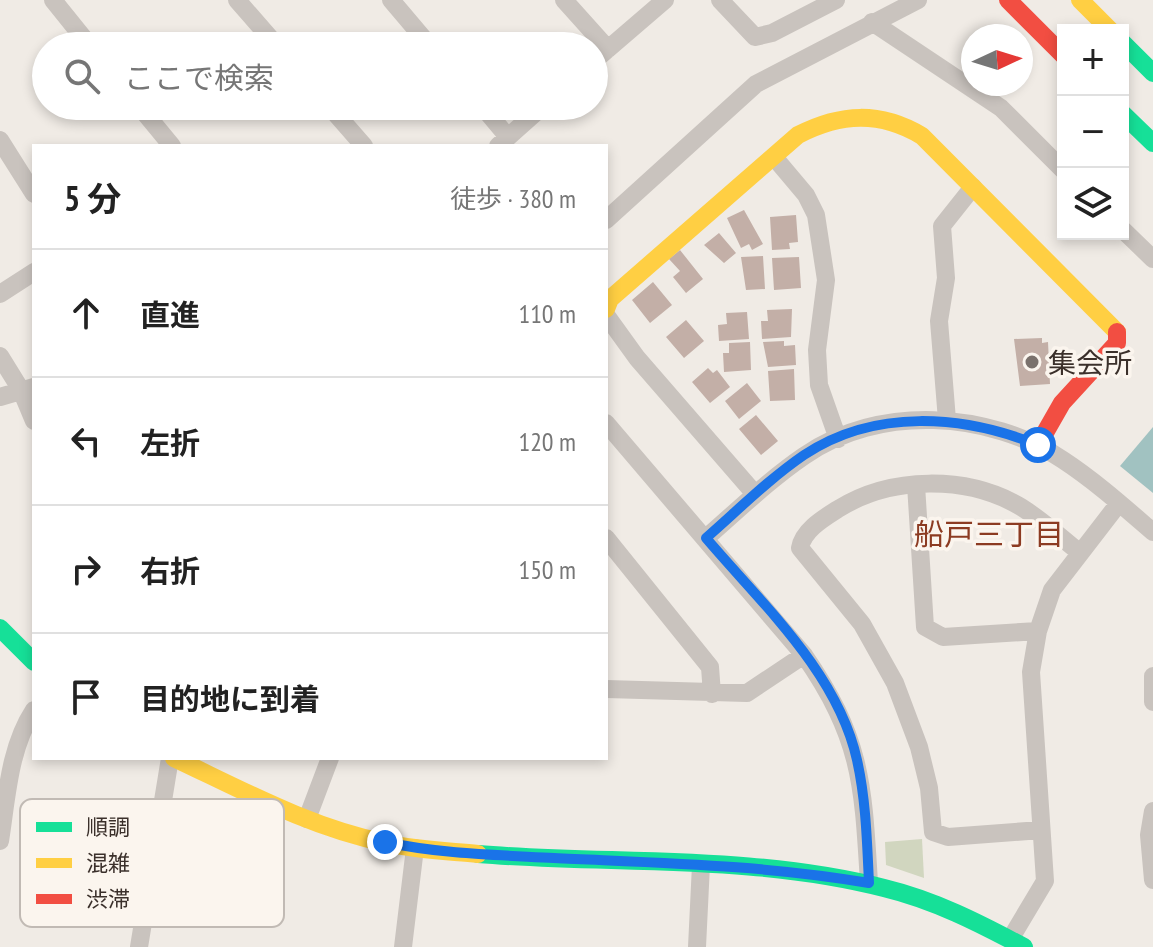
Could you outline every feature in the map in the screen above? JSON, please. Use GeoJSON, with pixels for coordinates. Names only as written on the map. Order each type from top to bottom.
{"type":"FeatureCollection","features":[{"type":"Feature","properties":{"kind":"main road"},"geometry":{"type":"LineString","coordinates":[[1008,0],[1057,49]]}},
{"type":"Feature","properties":{"kind":"main road"},"geometry":{"type":"LineString","coordinates":[[1080,0],[1104,24]]}},
{"type":"Feature","properties":{"kind":"main road"},"geometry":{"type":"LineString","coordinates":[[1129,49],[1153,73]]}},
{"type":"Feature","properties":{"kind":"main road"},"geometry":{"type":"LineString","coordinates":[[608,304],[610,299],[774,157],[818,123],[839,117],[885,118],[905,124],[922,136],[1117,328],[1117,343],[1068,393],[1049,418],[1038,445]]}},
{"type":"Feature","properties":{"kind":"main road"},"geometry":{"type":"LineString","coordinates":[[1129,120],[1153,143]]}},
{"type":"Feature","properties":{"kind":"main road"},"geometry":{"type":"LineString","coordinates":[[0,628],[32,660]]}},
{"type":"Feature","properties":{"kind":"main road"},"geometry":{"type":"LineString","coordinates":[[176,760],[263,799]]}},
{"type":"Feature","properties":{"kind":"main road"},"geometry":{"type":"LineString","coordinates":[[284,809],[307,819],[415,848],[803,871],[869,883],[935,902],[1018,943]]}},
{"type":"Feature","properties":{"kind":"street"},"geometry":{"type":"LineString","coordinates":[[53,0],[79,32]]}},
{"type":"Feature","properties":{"kind":"street"},"geometry":{"type":"LineString","coordinates":[[237,0],[265,32]]}},
{"type":"Feature","properties":{"kind":"street"},"geometry":{"type":"LineString","coordinates":[[391,0],[418,32]]}},
{"type":"Feature","properties":{"kind":"street"},"geometry":{"type":"LineString","coordinates":[[564,0],[586,32]]}},
{"type":"Feature","properties":{"kind":"street"},"geometry":{"type":"LineString","coordinates":[[608,49],[665,0]]}},
{"type":"Feature","properties":{"kind":"street"},"geometry":{"type":"LineString","coordinates":[[720,0],[755,37],[772,33],[836,0]]}},
{"type":"Feature","properties":{"kind":"street"},"geometry":{"type":"LineString","coordinates":[[608,218],[756,84],[918,0]]}},
{"type":"Feature","properties":{"kind":"street"},"geometry":{"type":"LineString","coordinates":[[872,22],[1001,108],[1061,168]]}},
{"type":"Feature","properties":{"kind":"street"},"geometry":{"type":"LineString","coordinates":[[151,120],[170,144]]}},
{"type":"Feature","properties":{"kind":"street"},"geometry":{"type":"LineString","coordinates":[[341,120],[362,144]]}},
{"type":"Feature","properties":{"kind":"street"},"geometry":{"type":"LineString","coordinates":[[490,120],[503,141],[527,120]]}},
{"type":"Feature","properties":{"kind":"street"},"geometry":{"type":"LineString","coordinates":[[0,140],[32,191]]}},
{"type":"Feature","properties":{"kind":"street"},"geometry":{"type":"LineString","coordinates":[[774,157],[806,195],[816,215],[826,280],[817,350],[819,385],[838,439]]}},
{"type":"Feature","properties":{"kind":"street"},"geometry":{"type":"LineString","coordinates":[[947,420],[939,321],[946,278],[942,226],[973,187]]}},
{"type":"Feature","properties":{"kind":"street"},"geometry":{"type":"LineString","coordinates":[[1129,236],[1153,259]]}},
{"type":"Feature","properties":{"kind":"street"},"geometry":{"type":"LineString","coordinates":[[0,294],[32,273]]}},
{"type":"Feature","properties":{"kind":"street"},"geometry":{"type":"LineString","coordinates":[[608,318],[637,358],[755,494]]}},
{"type":"Feature","properties":{"kind":"street"},"geometry":{"type":"LineString","coordinates":[[0,356],[28,388],[32,410]]}},
{"type":"Feature","properties":{"kind":"street"},"geometry":{"type":"LineString","coordinates":[[0,397],[28,388]]}},
{"type":"Feature","properties":{"kind":"street"},"geometry":{"type":"LineString","coordinates":[[706,538],[805,454],[875,426],[947,420],[987,427],[1038,445],[1062,459],[1153,532]]}},
{"type":"Feature","properties":{"kind":"street"},"geometry":{"type":"LineString","coordinates":[[608,425],[804,655],[833,697],[857,758],[869,883]]}},
{"type":"Feature","properties":{"kind":"street"},"geometry":{"type":"LineString","coordinates":[[1041,830],[948,837],[933,832],[929,788],[919,747],[895,683],[862,624],[800,548],[807,533],[857,498],[916,485],[954,485],[1000,497],[1039,519],[1079,552]]}},
{"type":"Feature","properties":{"kind":"street"},"geometry":{"type":"LineString","coordinates":[[916,485],[928,632],[943,637],[1038,631]]}},
{"type":"Feature","properties":{"kind":"street"},"geometry":{"type":"LineString","coordinates":[[1018,943],[1045,881],[1031,672],[1038,631],[1052,590],[1119,503]]}},
{"type":"Feature","properties":{"kind":"street"},"geometry":{"type":"LineString","coordinates":[[608,540],[710,667],[712,694]]}},
{"type":"Feature","properties":{"kind":"street"},"geometry":{"type":"LineString","coordinates":[[608,689],[747,693],[804,655]]}},
{"type":"Feature","properties":{"kind":"street"},"geometry":{"type":"LineString","coordinates":[[1153,676],[1153,702]]}},
{"type":"Feature","properties":{"kind":"street"},"geometry":{"type":"LineString","coordinates":[[0,841],[15,754],[23,727],[32,713]]}},
{"type":"Feature","properties":{"kind":"street"},"geometry":{"type":"LineString","coordinates":[[165,799],[172,760]]}},
{"type":"Feature","properties":{"kind":"street"},"geometry":{"type":"LineString","coordinates":[[307,819],[329,760]]}},
{"type":"Feature","properties":{"kind":"street"},"geometry":{"type":"LineString","coordinates":[[1153,811],[1149,835],[1153,880]]}},
{"type":"Feature","properties":{"kind":"street"},"geometry":{"type":"LineString","coordinates":[[403,947],[415,848]]}},
{"type":"Feature","properties":{"kind":"street"},"geometry":{"type":"LineString","coordinates":[[697,947],[701,865]]}},
{"type":"Feature","properties":{"kind":"street"},"geometry":{"type":"LineString","coordinates":[[139,947],[142,927]]}},
{"type":"Feature","properties":{"kind":"green space"},"geometry":{"type":"Polygon","coordinates":[[[922,839],[924,878],[886,865],[885,842],[922,839]]]}},
{"type":"Feature","properties":{"kind":"water"},"geometry":{"type":"Polygon","coordinates":[[[1153,427],[1153,493],[1120,466],[1153,427]]]}},
{"type":"Feature","properties":{"kind":"building"},"geometry":{"type":"Polygon","coordinates":[[[744,210],[763,244],[752,250],[749,244],[741,248],[727,218],[744,210]]]}},
{"type":"Feature","properties":{"kind":"building"},"geometry":{"type":"Polygon","coordinates":[[[796,215],[798,242],[789,243],[790,249],[772,250],[770,217],[796,215]]]}},
{"type":"Feature","properties":{"kind":"building"},"geometry":{"type":"Polygon","coordinates":[[[719,233],[736,253],[724,263],[704,245],[719,233]]]}},
{"type":"Feature","properties":{"kind":"building"},"geometry":{"type":"Polygon","coordinates":[[[680,250],[703,279],[686,293],[673,277],[680,271],[669,259],[680,250]]]}},
{"type":"Feature","properties":{"kind":"building"},"geometry":{"type":"Polygon","coordinates":[[[763,256],[765,289],[746,290],[741,257],[763,256]]]}},
{"type":"Feature","properties":{"kind":"building"},"geometry":{"type":"Polygon","coordinates":[[[799,257],[801,288],[774,290],[772,258],[799,257]]]}},
{"type":"Feature","properties":{"kind":"building"},"geometry":{"type":"Polygon","coordinates":[[[653,282],[672,305],[650,323],[632,300],[653,282]]]}},
{"type":"Feature","properties":{"kind":"building"},"geometry":{"type":"Polygon","coordinates":[[[792,309],[791,337],[762,339],[761,321],[768,321],[767,310],[792,309]]]}},
{"type":"Feature","properties":{"kind":"building"},"geometry":{"type":"Polygon","coordinates":[[[747,312],[749,339],[719,341],[718,325],[727,324],[726,313],[747,312]]]}},
{"type":"Feature","properties":{"kind":"building"},"geometry":{"type":"Polygon","coordinates":[[[686,320],[704,341],[684,358],[666,337],[686,320]]]}},
{"type":"Feature","properties":{"kind":"building","name":"集会所"},"geometry":{"type":"Polygon","coordinates":[[[1042,338],[1042,343],[1048,342],[1050,384],[1020,386],[1014,339],[1042,338]]]}},
{"type":"Feature","properties":{"kind":"building"},"geometry":{"type":"Polygon","coordinates":[[[784,341],[784,346],[795,345],[796,365],[768,367],[763,342],[784,341]]]}},
{"type":"Feature","properties":{"kind":"building"},"geometry":{"type":"Polygon","coordinates":[[[750,342],[751,370],[724,372],[723,353],[729,353],[729,343],[750,342]]]}},
{"type":"Feature","properties":{"kind":"building"},"geometry":{"type":"Polygon","coordinates":[[[708,368],[713,373],[717,370],[730,387],[710,403],[692,382],[708,368]]]}},
{"type":"Feature","properties":{"kind":"building"},"geometry":{"type":"Polygon","coordinates":[[[794,369],[795,400],[770,401],[768,371],[794,369]]]}},
{"type":"Feature","properties":{"kind":"building"},"geometry":{"type":"Polygon","coordinates":[[[747,383],[761,401],[739,419],[725,401],[747,383]]]}},
{"type":"Feature","properties":{"kind":"building"},"geometry":{"type":"Polygon","coordinates":[[[756,415],[778,441],[761,455],[739,429],[756,415]]]}},
{"type":"Feature","properties":{"kind":"traffic: fast"},"geometry":{"type":"LineString","coordinates":[[1129,49],[1153,73]]}},
{"type":"Feature","properties":{"kind":"traffic: fast"},"geometry":{"type":"LineString","coordinates":[[1129,120],[1153,143]]}},
{"type":"Feature","properties":{"kind":"traffic: fast"},"geometry":{"type":"LineString","coordinates":[[0,628],[32,660]]}},
{"type":"Feature","properties":{"kind":"traffic: fast"},"geometry":{"type":"LineString","coordinates":[[478,854],[733,865],[834,877],[921,899],[1024,947]]}},
{"type":"Feature","properties":{"kind":"traffic: slow"},"geometry":{"type":"LineString","coordinates":[[1080,0],[1104,24]]}},
{"type":"Feature","properties":{"kind":"traffic: slow"},"geometry":{"type":"LineString","coordinates":[[608,304],[610,299],[798,135],[830,122],[860,118],[891,122],[922,136],[1117,332]]}},
{"type":"Feature","properties":{"kind":"traffic: slow"},"geometry":{"type":"LineString","coordinates":[[178,760],[260,799]]}},
{"type":"Feature","properties":{"kind":"traffic: slow"},"geometry":{"type":"LineString","coordinates":[[284,810],[331,828],[397,845],[478,854]]}},
{"type":"Feature","properties":{"kind":"traffic: jam"},"geometry":{"type":"LineString","coordinates":[[1008,0],[1057,49]]}},
{"type":"Feature","properties":{"kind":"traffic: jam"},"geometry":{"type":"LineString","coordinates":[[1038,445],[1062,403],[1117,343],[1117,332]]}},
{"type":"Feature","properties":{"kind":"place","name":"集会所"},"geometry":{"type":"Point","coordinates":[1032,362]}},
{"type":"Feature","properties":{"kind":"district","name":"船戸三丁目"},"geometry":{"type":"Point","coordinates":[989,533]}},
{"type":"Feature","properties":{"kind":"route"},"geometry":{"type":"LineString","coordinates":[[385,842],[415,848],[515,856],[803,871],[869,883],[864,798],[857,758],[833,697],[804,655],[706,538],[805,454],[875,426],[947,420],[1002,431],[1038,445]]}}]}
